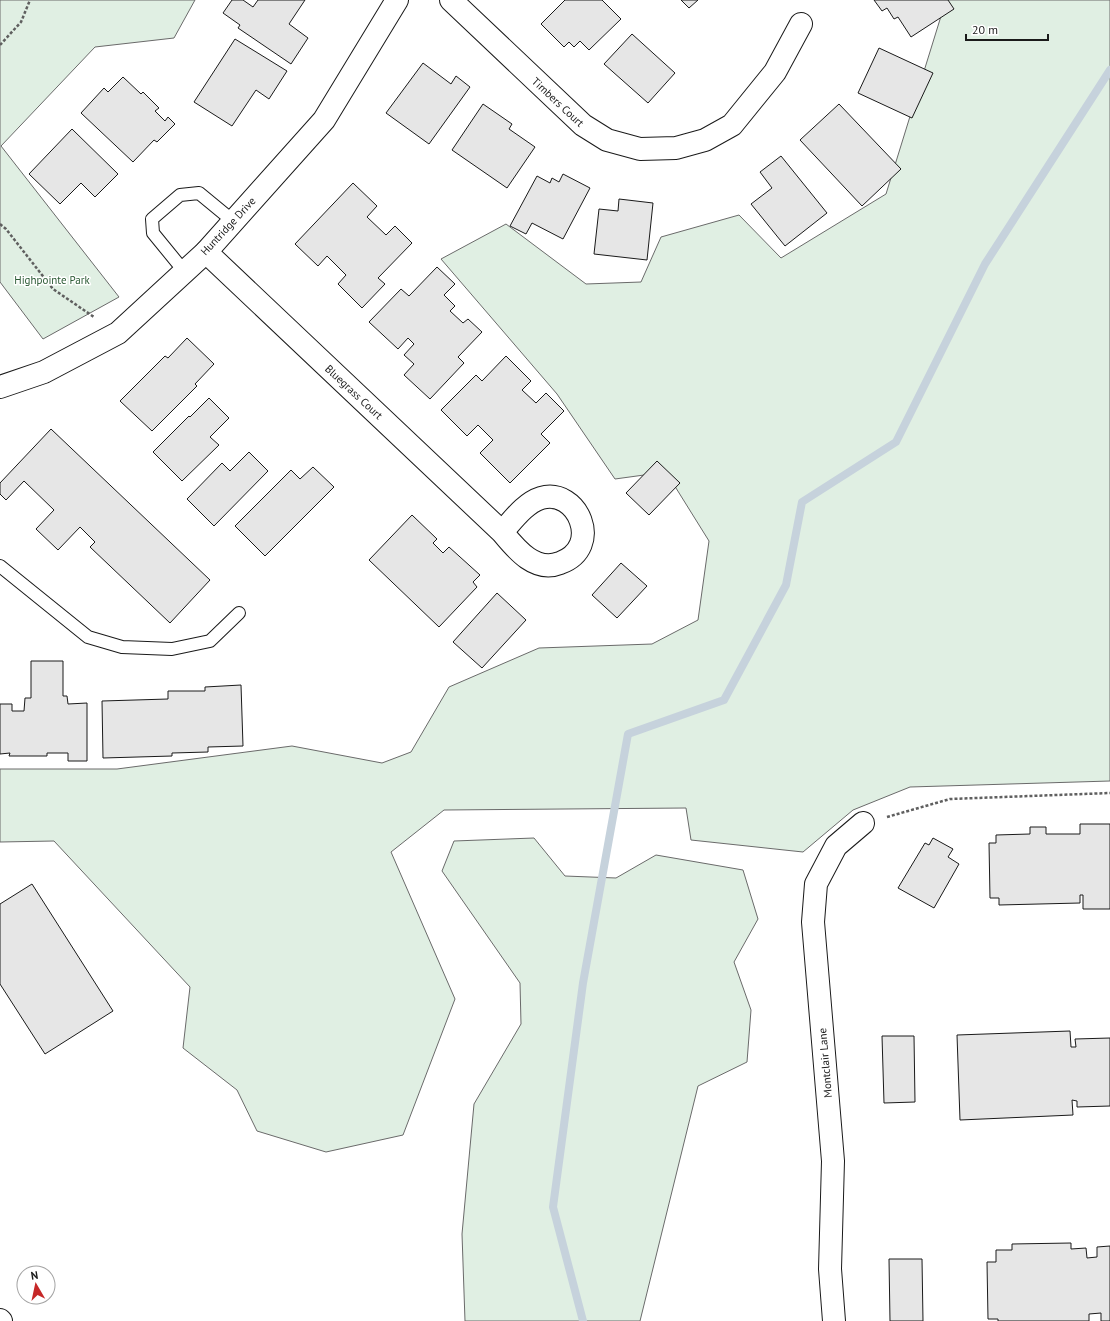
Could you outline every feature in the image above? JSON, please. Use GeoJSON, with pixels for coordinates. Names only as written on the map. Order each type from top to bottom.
{"type":"FeatureCollection","features":[{"type":"Feature","properties":{"kind":"street","name":"Huntridge Drive"},"geometry":{"type":"LineString","coordinates":[[0,387],[44,372],[118,333],[206,252],[324,120],[397,0]]}},
{"type":"Feature","properties":{"kind":"street","name":"Timbers Court"},"geometry":{"type":"LineString","coordinates":[[451,0],[583,125],[607,140],[640,149],[676,148],[705,140],[732,125],[775,72],[800,24]]}},
{"type":"Feature","properties":{"kind":"street","name":"Bluegrass Court"},"geometry":{"type":"LineString","coordinates":[[206,252],[502,532]]}},
{"type":"Feature","properties":{"kind":"street","name":"Montclair Lane"},"geometry":{"type":"LineString","coordinates":[[834,1321],[830,1269],[833,1161],[813,922],[816,884],[836,846],[863,823]]}},
{"type":"Feature","properties":{"kind":"lane"},"geometry":{"type":"LineString","coordinates":[[184,272],[152,233],[152,219],[180,195],[200,194],[233,221]]}},
{"type":"Feature","properties":{"kind":"lane"},"geometry":{"type":"LineString","coordinates":[[0,566],[88,637],[122,647],[172,649],[210,641],[239,613]]}},
{"type":"Feature","properties":{"kind":"path"},"geometry":{"type":"LineString","coordinates":[[0,45],[21,22],[30,0]]}},
{"type":"Feature","properties":{"kind":"path"},"geometry":{"type":"LineString","coordinates":[[0,224],[6,229],[53,290],[118,333]]}},
{"type":"Feature","properties":{"kind":"path"},"geometry":{"type":"LineString","coordinates":[[863,823],[950,798],[1110,793]]}},
{"type":"Feature","properties":{"kind":"green space","name":"Highpointe Park"},"geometry":{"type":"Polygon","coordinates":[[[0,0],[195,0],[174,38],[95,47],[1,146],[119,297],[43,339],[0,282],[0,0]]]}},
{"type":"Feature","properties":{"kind":"green space"},"geometry":{"type":"Polygon","coordinates":[[[946,0],[1110,0],[1110,781],[910,787],[853,810],[803,852],[691,840],[686,808],[444,810],[391,852],[455,999],[403,1135],[326,1152],[257,1131],[237,1090],[183,1048],[190,987],[54,841],[0,842],[0,769],[117,769],[292,746],[382,763],[411,752],[449,687],[539,648],[652,644],[698,620],[709,541],[666,472],[615,479],[557,394],[441,259],[506,224],[586,284],[641,282],[661,237],[739,215],[781,258],[886,194],[946,0]]]}},
{"type":"Feature","properties":{"kind":"green space"},"geometry":{"type":"Polygon","coordinates":[[[534,838],[565,876],[616,878],[656,855],[743,870],[758,919],[734,962],[751,1010],[747,1062],[698,1086],[640,1321],[465,1321],[462,1234],[474,1104],[521,1024],[520,983],[442,871],[454,841],[534,838]]]}},
{"type":"Feature","properties":{"kind":"building"},"geometry":{"type":"Polygon","coordinates":[[[232,0],[243,0],[253,7],[258,0],[305,0],[289,24],[308,38],[291,64],[238,28],[240,25],[223,13],[232,0]]]}},
{"type":"Feature","properties":{"kind":"building"},"geometry":{"type":"Polygon","coordinates":[[[565,0],[602,0],[621,19],[589,50],[580,41],[574,47],[569,42],[564,47],[541,24],[565,0]]]}},
{"type":"Feature","properties":{"kind":"building"},"geometry":{"type":"Polygon","coordinates":[[[681,0],[698,0],[689,8],[681,0]]]}},
{"type":"Feature","properties":{"kind":"building"},"geometry":{"type":"Polygon","coordinates":[[[874,0],[948,0],[954,9],[911,37],[898,17],[894,19],[887,8],[882,11],[874,0]]]}},
{"type":"Feature","properties":{"kind":"building"},"geometry":{"type":"Polygon","coordinates":[[[632,34],[675,73],[648,103],[604,64],[632,34]]]}},
{"type":"Feature","properties":{"kind":"building"},"geometry":{"type":"Polygon","coordinates":[[[235,39],[287,71],[269,99],[256,90],[232,126],[194,102],[235,39]]]}},
{"type":"Feature","properties":{"kind":"building"},"geometry":{"type":"Polygon","coordinates":[[[879,48],[933,73],[912,118],[858,93],[879,48]]]}},
{"type":"Feature","properties":{"kind":"building"},"geometry":{"type":"Polygon","coordinates":[[[423,63],[451,84],[456,76],[470,87],[429,144],[386,113],[423,63]]]}},
{"type":"Feature","properties":{"kind":"building"},"geometry":{"type":"Polygon","coordinates":[[[123,77],[141,94],[143,92],[159,108],[155,111],[165,121],[168,117],[175,124],[157,142],[154,140],[133,162],[81,113],[104,88],[108,92],[123,77]]]}},
{"type":"Feature","properties":{"kind":"building"},"geometry":{"type":"Polygon","coordinates":[[[483,104],[512,124],[509,129],[535,147],[507,188],[452,150],[483,104]]]}},
{"type":"Feature","properties":{"kind":"building"},"geometry":{"type":"Polygon","coordinates":[[[839,104],[901,169],[862,206],[800,140],[839,104]]]}},
{"type":"Feature","properties":{"kind":"building"},"geometry":{"type":"Polygon","coordinates":[[[72,129],[118,174],[95,197],[81,183],[60,204],[29,174],[72,129]]]}},
{"type":"Feature","properties":{"kind":"building"},"geometry":{"type":"Polygon","coordinates":[[[781,156],[827,213],[785,246],[751,204],[772,188],[760,172],[781,156]]]}},
{"type":"Feature","properties":{"kind":"building"},"geometry":{"type":"Polygon","coordinates":[[[563,174],[590,188],[563,239],[532,223],[526,234],[510,226],[537,176],[550,183],[552,178],[559,182],[563,174]]]}},
{"type":"Feature","properties":{"kind":"building"},"geometry":{"type":"Polygon","coordinates":[[[353,183],[377,206],[367,217],[386,235],[395,226],[412,243],[378,278],[385,284],[362,308],[338,284],[346,275],[327,256],[318,266],[295,244],[353,183]]]}},
{"type":"Feature","properties":{"kind":"building"},"geometry":{"type":"Polygon","coordinates":[[[619,199],[653,203],[647,260],[594,254],[599,209],[618,211],[619,199]]]}},
{"type":"Feature","properties":{"kind":"building"},"geometry":{"type":"Polygon","coordinates":[[[437,267],[455,284],[444,295],[455,306],[450,311],[463,323],[468,319],[482,332],[458,357],[464,363],[430,399],[404,375],[414,364],[404,355],[414,344],[408,338],[398,349],[369,322],[401,289],[409,296],[437,267]]]}},
{"type":"Feature","properties":{"kind":"building"},"geometry":{"type":"Polygon","coordinates":[[[187,338],[214,364],[195,384],[197,386],[152,431],[120,401],[165,356],[168,358],[187,338]]]}},
{"type":"Feature","properties":{"kind":"building"},"geometry":{"type":"Polygon","coordinates":[[[506,356],[531,381],[522,390],[536,403],[546,393],[564,411],[541,434],[550,443],[510,483],[480,453],[493,440],[478,425],[467,436],[441,410],[476,375],[482,381],[506,356]]]}},
{"type":"Feature","properties":{"kind":"building"},"geometry":{"type":"Polygon","coordinates":[[[209,398],[229,418],[210,437],[219,445],[182,481],[153,452],[209,398]]]}},
{"type":"Feature","properties":{"kind":"building"},"geometry":{"type":"Polygon","coordinates":[[[51,429],[210,580],[170,623],[90,547],[95,542],[80,527],[58,550],[36,529],[54,510],[24,481],[6,500],[0,494],[0,483],[51,429]]]}},
{"type":"Feature","properties":{"kind":"building"},"geometry":{"type":"Polygon","coordinates":[[[249,452],[268,471],[214,526],[187,499],[222,463],[230,471],[249,452]]]}},
{"type":"Feature","properties":{"kind":"building"},"geometry":{"type":"Polygon","coordinates":[[[657,461],[680,483],[649,515],[626,493],[657,461]]]}},
{"type":"Feature","properties":{"kind":"building"},"geometry":{"type":"Polygon","coordinates":[[[313,467],[334,487],[265,556],[235,526],[291,470],[300,479],[313,467]]]}},
{"type":"Feature","properties":{"kind":"building"},"geometry":{"type":"Polygon","coordinates":[[[412,515],[437,539],[433,543],[443,553],[449,547],[480,575],[473,582],[477,587],[439,627],[369,560],[412,515]]]}},
{"type":"Feature","properties":{"kind":"building"},"geometry":{"type":"Polygon","coordinates":[[[621,563],[647,586],[617,618],[592,595],[621,563]]]}},
{"type":"Feature","properties":{"kind":"building"},"geometry":{"type":"Polygon","coordinates":[[[497,593],[526,620],[482,668],[453,642],[497,593]]]}},
{"type":"Feature","properties":{"kind":"building"},"geometry":{"type":"Polygon","coordinates":[[[31,661],[63,661],[63,696],[67,696],[68,704],[87,703],[87,761],[68,761],[68,753],[47,753],[47,756],[9,756],[10,753],[0,754],[0,704],[12,704],[12,711],[24,711],[25,698],[31,698],[31,661]]]}},
{"type":"Feature","properties":{"kind":"building"},"geometry":{"type":"Polygon","coordinates":[[[241,685],[243,746],[208,747],[208,752],[172,753],[172,756],[103,758],[102,701],[168,699],[168,691],[205,691],[205,687],[241,685]]]}},
{"type":"Feature","properties":{"kind":"building"},"geometry":{"type":"Polygon","coordinates":[[[1080,824],[1110,824],[1110,909],[1083,909],[1083,895],[1080,895],[1080,903],[999,905],[999,898],[990,898],[989,843],[996,843],[996,835],[1030,834],[1030,827],[1046,827],[1046,834],[1080,834],[1080,824]]]}},
{"type":"Feature","properties":{"kind":"building"},"geometry":{"type":"Polygon","coordinates":[[[933,838],[953,849],[948,857],[959,864],[934,908],[898,888],[925,843],[929,845],[933,838]]]}},
{"type":"Feature","properties":{"kind":"building"},"geometry":{"type":"Polygon","coordinates":[[[32,884],[113,1011],[45,1054],[0,984],[0,904],[32,884]]]}},
{"type":"Feature","properties":{"kind":"building"},"geometry":{"type":"Polygon","coordinates":[[[1070,1031],[1071,1047],[1076,1047],[1075,1039],[1110,1038],[1110,1106],[1077,1107],[1077,1101],[1072,1100],[1073,1115],[960,1120],[957,1035],[1070,1031]]]}},
{"type":"Feature","properties":{"kind":"building"},"geometry":{"type":"Polygon","coordinates":[[[882,1036],[914,1036],[915,1102],[884,1103],[882,1036]]]}},
{"type":"Feature","properties":{"kind":"building"},"geometry":{"type":"Polygon","coordinates":[[[1071,1243],[1071,1249],[1086,1248],[1087,1258],[1097,1257],[1097,1247],[1110,1246],[1110,1321],[1101,1321],[1101,1313],[1089,1314],[1089,1321],[998,1321],[998,1319],[988,1319],[987,1262],[996,1262],[996,1250],[1012,1250],[1012,1244],[1071,1243]]]}},
{"type":"Feature","properties":{"kind":"building"},"geometry":{"type":"Polygon","coordinates":[[[889,1259],[922,1259],[923,1321],[890,1321],[889,1259]]]}},
{"type":"Feature","properties":{"kind":"waterway"},"geometry":{"type":"LineString","coordinates":[[583,1321],[553,1207],[583,983],[628,734],[724,700],[786,585],[802,502],[896,442],[985,264],[1110,70]]}}]}
